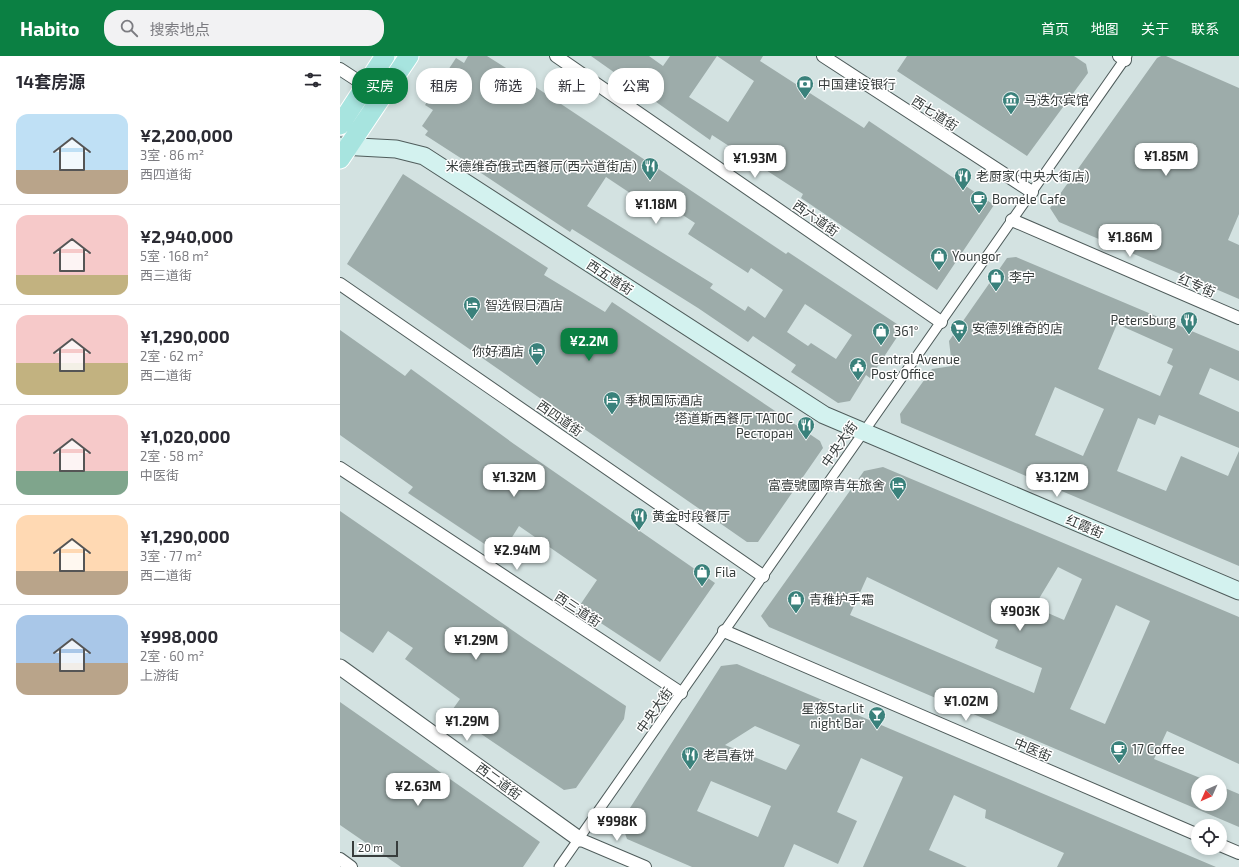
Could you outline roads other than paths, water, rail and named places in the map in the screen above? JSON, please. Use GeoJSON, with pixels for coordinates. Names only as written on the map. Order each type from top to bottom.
{"type":"FeatureCollection","features":[{"type":"Feature","properties":{"kind":"main road"},"geometry":{"type":"LineString","coordinates":[[377,68],[385,56]]}},
{"type":"Feature","properties":{"kind":"main road"},"geometry":{"type":"LineString","coordinates":[[343,151],[409,56]]}},
{"type":"Feature","properties":{"kind":"main road"},"geometry":{"type":"LineString","coordinates":[[340,125],[354,104]]}},
{"type":"Feature","properties":{"kind":"main road","name":"西五道街"},"geometry":{"type":"LineString","coordinates":[[343,151],[396,149],[424,156],[824,415],[864,432]]}},
{"type":"Feature","properties":{"kind":"main road","name":"红霞街"},"geometry":{"type":"LineString","coordinates":[[864,432],[1239,591]]}},
{"type":"Feature","properties":{"kind":"street","name":"西六道街"},"geometry":{"type":"LineString","coordinates":[[556,56],[941,322]]}},
{"type":"Feature","properties":{"kind":"street","name":"西七道街"},"geometry":{"type":"LineString","coordinates":[[823,56],[1032,192]]}},
{"type":"Feature","properties":{"kind":"street","name":"中央大街"},"geometry":{"type":"LineString","coordinates":[[559,867],[1032,192],[1124,57]]}},
{"type":"Feature","properties":{"kind":"street"},"geometry":{"type":"LineString","coordinates":[[340,69],[352,77]]}},
{"type":"Feature","properties":{"kind":"street","name":"红专街"},"geometry":{"type":"LineString","coordinates":[[1012,220],[1239,318]]}},
{"type":"Feature","properties":{"kind":"street","name":"西四道街"},"geometry":{"type":"LineString","coordinates":[[340,284],[763,576]]}},
{"type":"Feature","properties":{"kind":"street","name":"西三道街"},"geometry":{"type":"LineString","coordinates":[[340,468],[681,693]]}},
{"type":"Feature","properties":{"kind":"street","name":"中医街"},"geometry":{"type":"LineString","coordinates":[[724,631],[1191,833]]}},
{"type":"Feature","properties":{"kind":"street","name":"西二道街"},"geometry":{"type":"LineString","coordinates":[[340,667],[579,839]]}},
{"type":"Feature","properties":{"kind":"street"},"geometry":{"type":"LineString","coordinates":[[579,839],[645,867]]}},
{"type":"Feature","properties":{"kind":"street"},"geometry":{"type":"LineString","coordinates":[[1227,848],[1239,853]]}},
{"type":"Feature","properties":{"kind":"street"},"geometry":{"type":"LineString","coordinates":[[340,859],[351,867]]}},
{"type":"Feature","properties":{"kind":"place","name":"中国建设银行"},"geometry":{"type":"Point","coordinates":[805,99]}},
{"type":"Feature","properties":{"kind":"place","name":"马迭尔宾馆"},"geometry":{"type":"Point","coordinates":[1011,115]}},
{"type":"Feature","properties":{"kind":"place","name":"米德维奇俄式西餐厅(西六道街店)"},"geometry":{"type":"Point","coordinates":[650,181]}},
{"type":"Feature","properties":{"kind":"place","name":"老厨家(中央大街店)"},"geometry":{"type":"Point","coordinates":[963,191]}},
{"type":"Feature","properties":{"kind":"place","name":"Bomele Cafe"},"geometry":{"type":"Point","coordinates":[979,214]}},
{"type":"Feature","properties":{"kind":"place","name":"Youngor"},"geometry":{"type":"Point","coordinates":[939,271]}},
{"type":"Feature","properties":{"kind":"place","name":"李宁"},"geometry":{"type":"Point","coordinates":[996,292]}},
{"type":"Feature","properties":{"kind":"place","name":"智选假日酒店"},"geometry":{"type":"Point","coordinates":[472,320]}},
{"type":"Feature","properties":{"kind":"place","name":"Petersburg"},"geometry":{"type":"Point","coordinates":[1189,335]}},
{"type":"Feature","properties":{"kind":"place","name":"安德列维奇的店"},"geometry":{"type":"Point","coordinates":[959,343]}},
{"type":"Feature","properties":{"kind":"place","name":"361°"},"geometry":{"type":"Point","coordinates":[881,346]}},
{"type":"Feature","properties":{"kind":"place","name":"你好酒店"},"geometry":{"type":"Point","coordinates":[537,366]}},
{"type":"Feature","properties":{"kind":"place","name":"Central Avenue Post Office"},"geometry":{"type":"Point","coordinates":[858,381]}},
{"type":"Feature","properties":{"kind":"place","name":"季枫国际酒店"},"geometry":{"type":"Point","coordinates":[612,415]}},
{"type":"Feature","properties":{"kind":"place","name":"塔道斯西餐厅 TATOC Ресторан"},"geometry":{"type":"Point","coordinates":[806,440]}},
{"type":"Feature","properties":{"kind":"place","name":"富壹號國際青年旅舍"},"geometry":{"type":"Point","coordinates":[898,500]}},
{"type":"Feature","properties":{"kind":"place","name":"黄金时段餐厅"},"geometry":{"type":"Point","coordinates":[639,531]}},
{"type":"Feature","properties":{"kind":"place","name":"Fila"},"geometry":{"type":"Point","coordinates":[702,587]}},
{"type":"Feature","properties":{"kind":"place","name":"青稚护手霜"},"geometry":{"type":"Point","coordinates":[796,614]}},
{"type":"Feature","properties":{"kind":"place","name":"星夜Starlit night Bar"},"geometry":{"type":"Point","coordinates":[877,730]}},
{"type":"Feature","properties":{"kind":"place","name":"17 Coffee"},"geometry":{"type":"Point","coordinates":[1119,764]}},
{"type":"Feature","properties":{"kind":"place","name":"老昌春饼"},"geometry":{"type":"Point","coordinates":[690,770]}}]}
